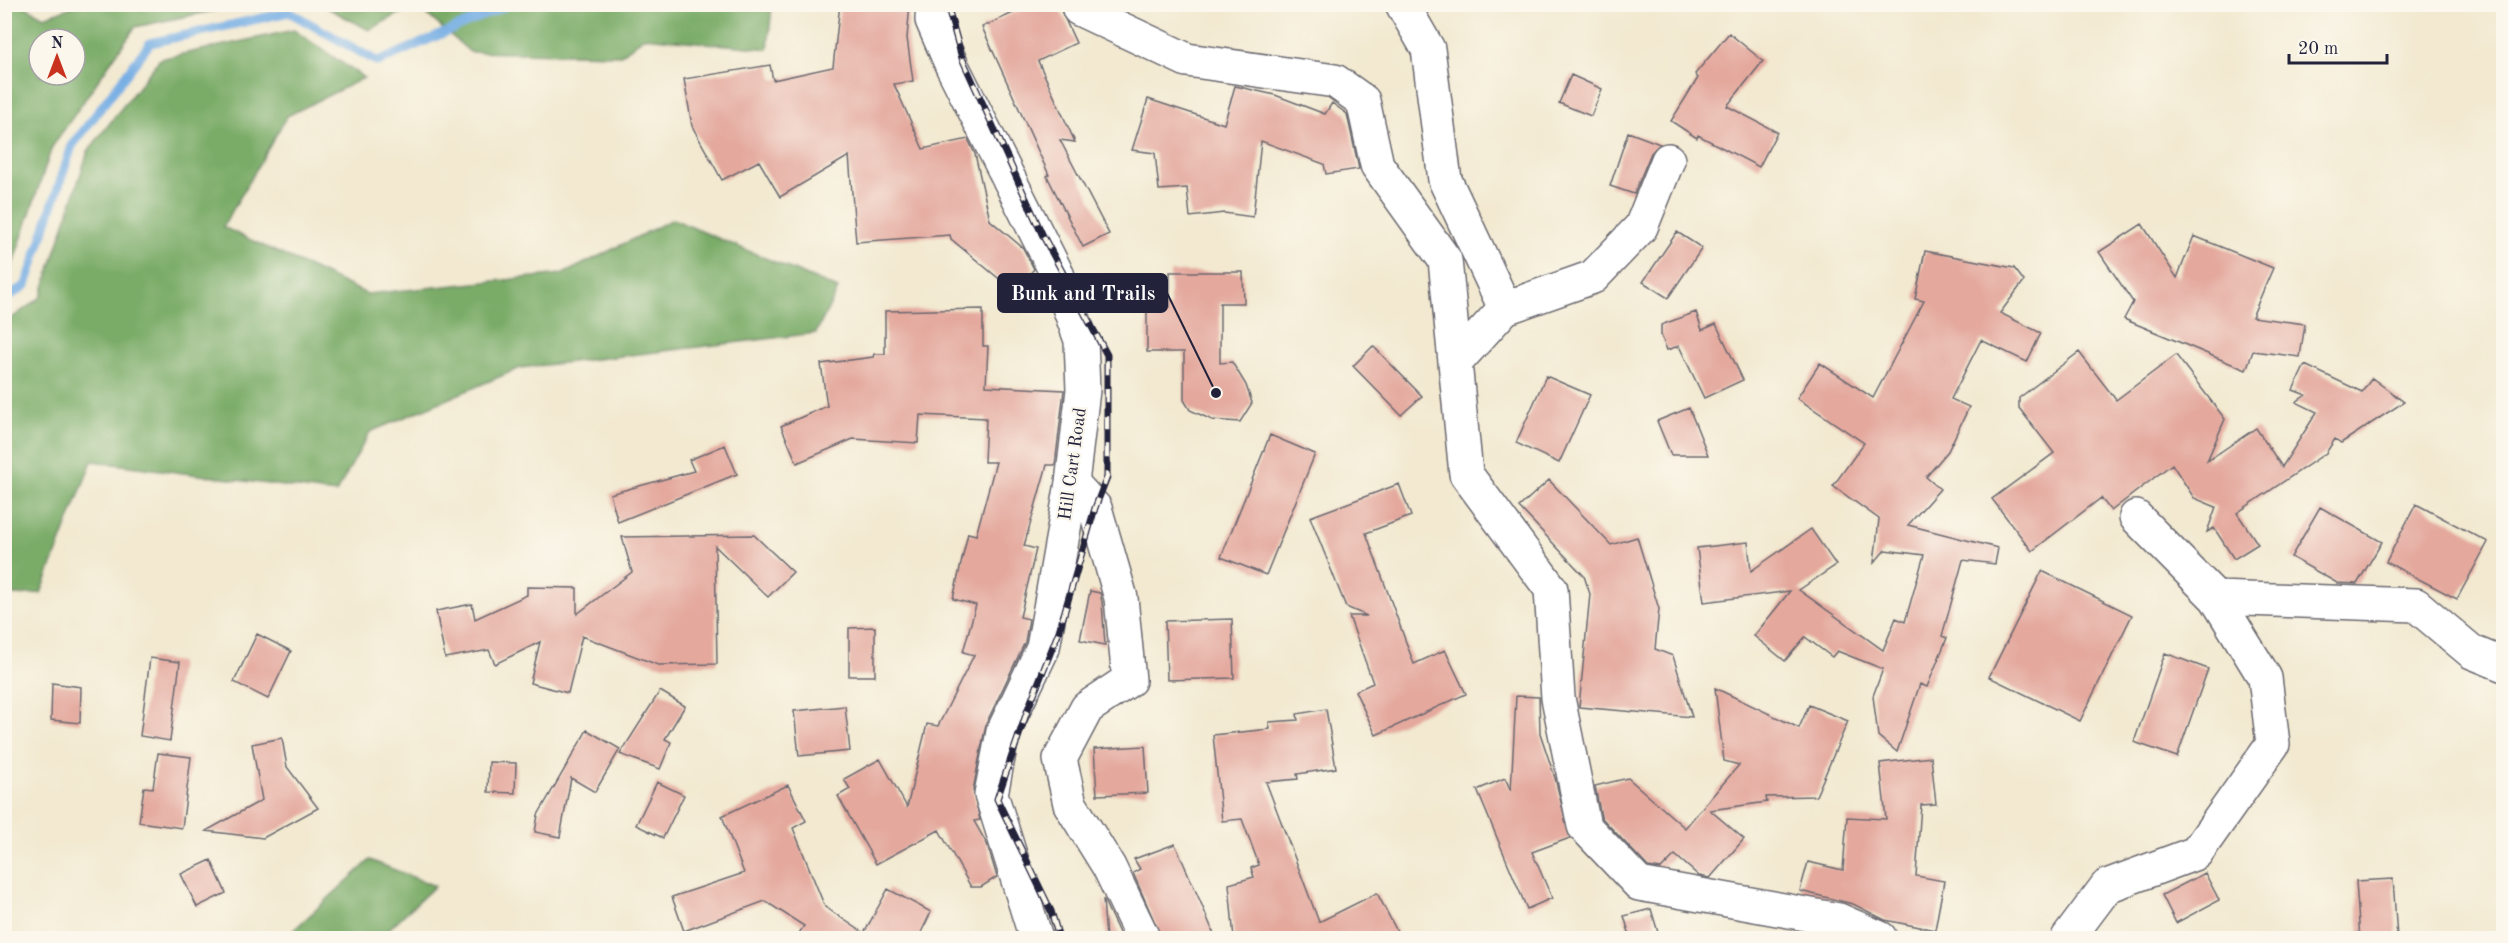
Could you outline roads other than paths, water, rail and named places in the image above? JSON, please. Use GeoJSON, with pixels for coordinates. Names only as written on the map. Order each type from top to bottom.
{"type":"FeatureCollection","features":[{"type":"Feature","properties":{"kind":"main road","name":"Hill Cart Road"},"geometry":{"type":"LineString","coordinates":[[933,4],[932,20],[952,66],[1057,274],[1081,340],[1083,390],[1072,483],[1042,648],[1003,732],[991,794],[1036,939]]}},
{"type":"Feature","properties":{"kind":"main road"},"geometry":{"type":"LineString","coordinates":[[1078,4],[1079,9],[1187,60],[1335,81],[1363,101],[1377,165],[1445,260],[1466,474],[1551,589],[1558,698],[1584,826],[1639,885],[1839,920],[1880,939]]}},
{"type":"Feature","properties":{"kind":"main road"},"geometry":{"type":"LineString","coordinates":[[1402,4],[1428,49],[1445,180],[1505,308]]}},
{"type":"Feature","properties":{"kind":"main road"},"geometry":{"type":"LineString","coordinates":[[1455,363],[1505,308],[1593,277],[1641,227],[1668,160]]}},
{"type":"Feature","properties":{"kind":"main road"},"geometry":{"type":"LineString","coordinates":[[1072,483],[1095,508],[1120,598],[1129,680],[1087,708],[1060,759],[1070,804],[1109,867],[1143,939]]}},
{"type":"Feature","properties":{"kind":"main road"},"geometry":{"type":"LineString","coordinates":[[2068,939],[2108,886],[2196,853],[2273,744],[2265,678],[2216,598],[2136,517]]}},
{"type":"Feature","properties":{"kind":"main road"},"geometry":{"type":"LineString","coordinates":[[2216,598],[2416,605],[2472,652],[2504,664]]}},
{"type":"Feature","properties":{"kind":"waterway"},"geometry":{"type":"LineString","coordinates":[[4,300],[26,285],[72,146],[150,43],[289,12],[378,62],[510,4]]}},
{"type":"Feature","properties":{"kind":"railway"},"geometry":{"type":"LineString","coordinates":[[947,4],[962,58],[1043,236],[1107,355],[1107,477],[1095,508],[1059,631],[1028,709],[997,799],[1051,911],[1059,938]]}},
{"type":"Feature","properties":{"kind":"place","name":"Bunk and Trails"},"geometry":{"type":"Point","coordinates":[1216,393]}}]}
